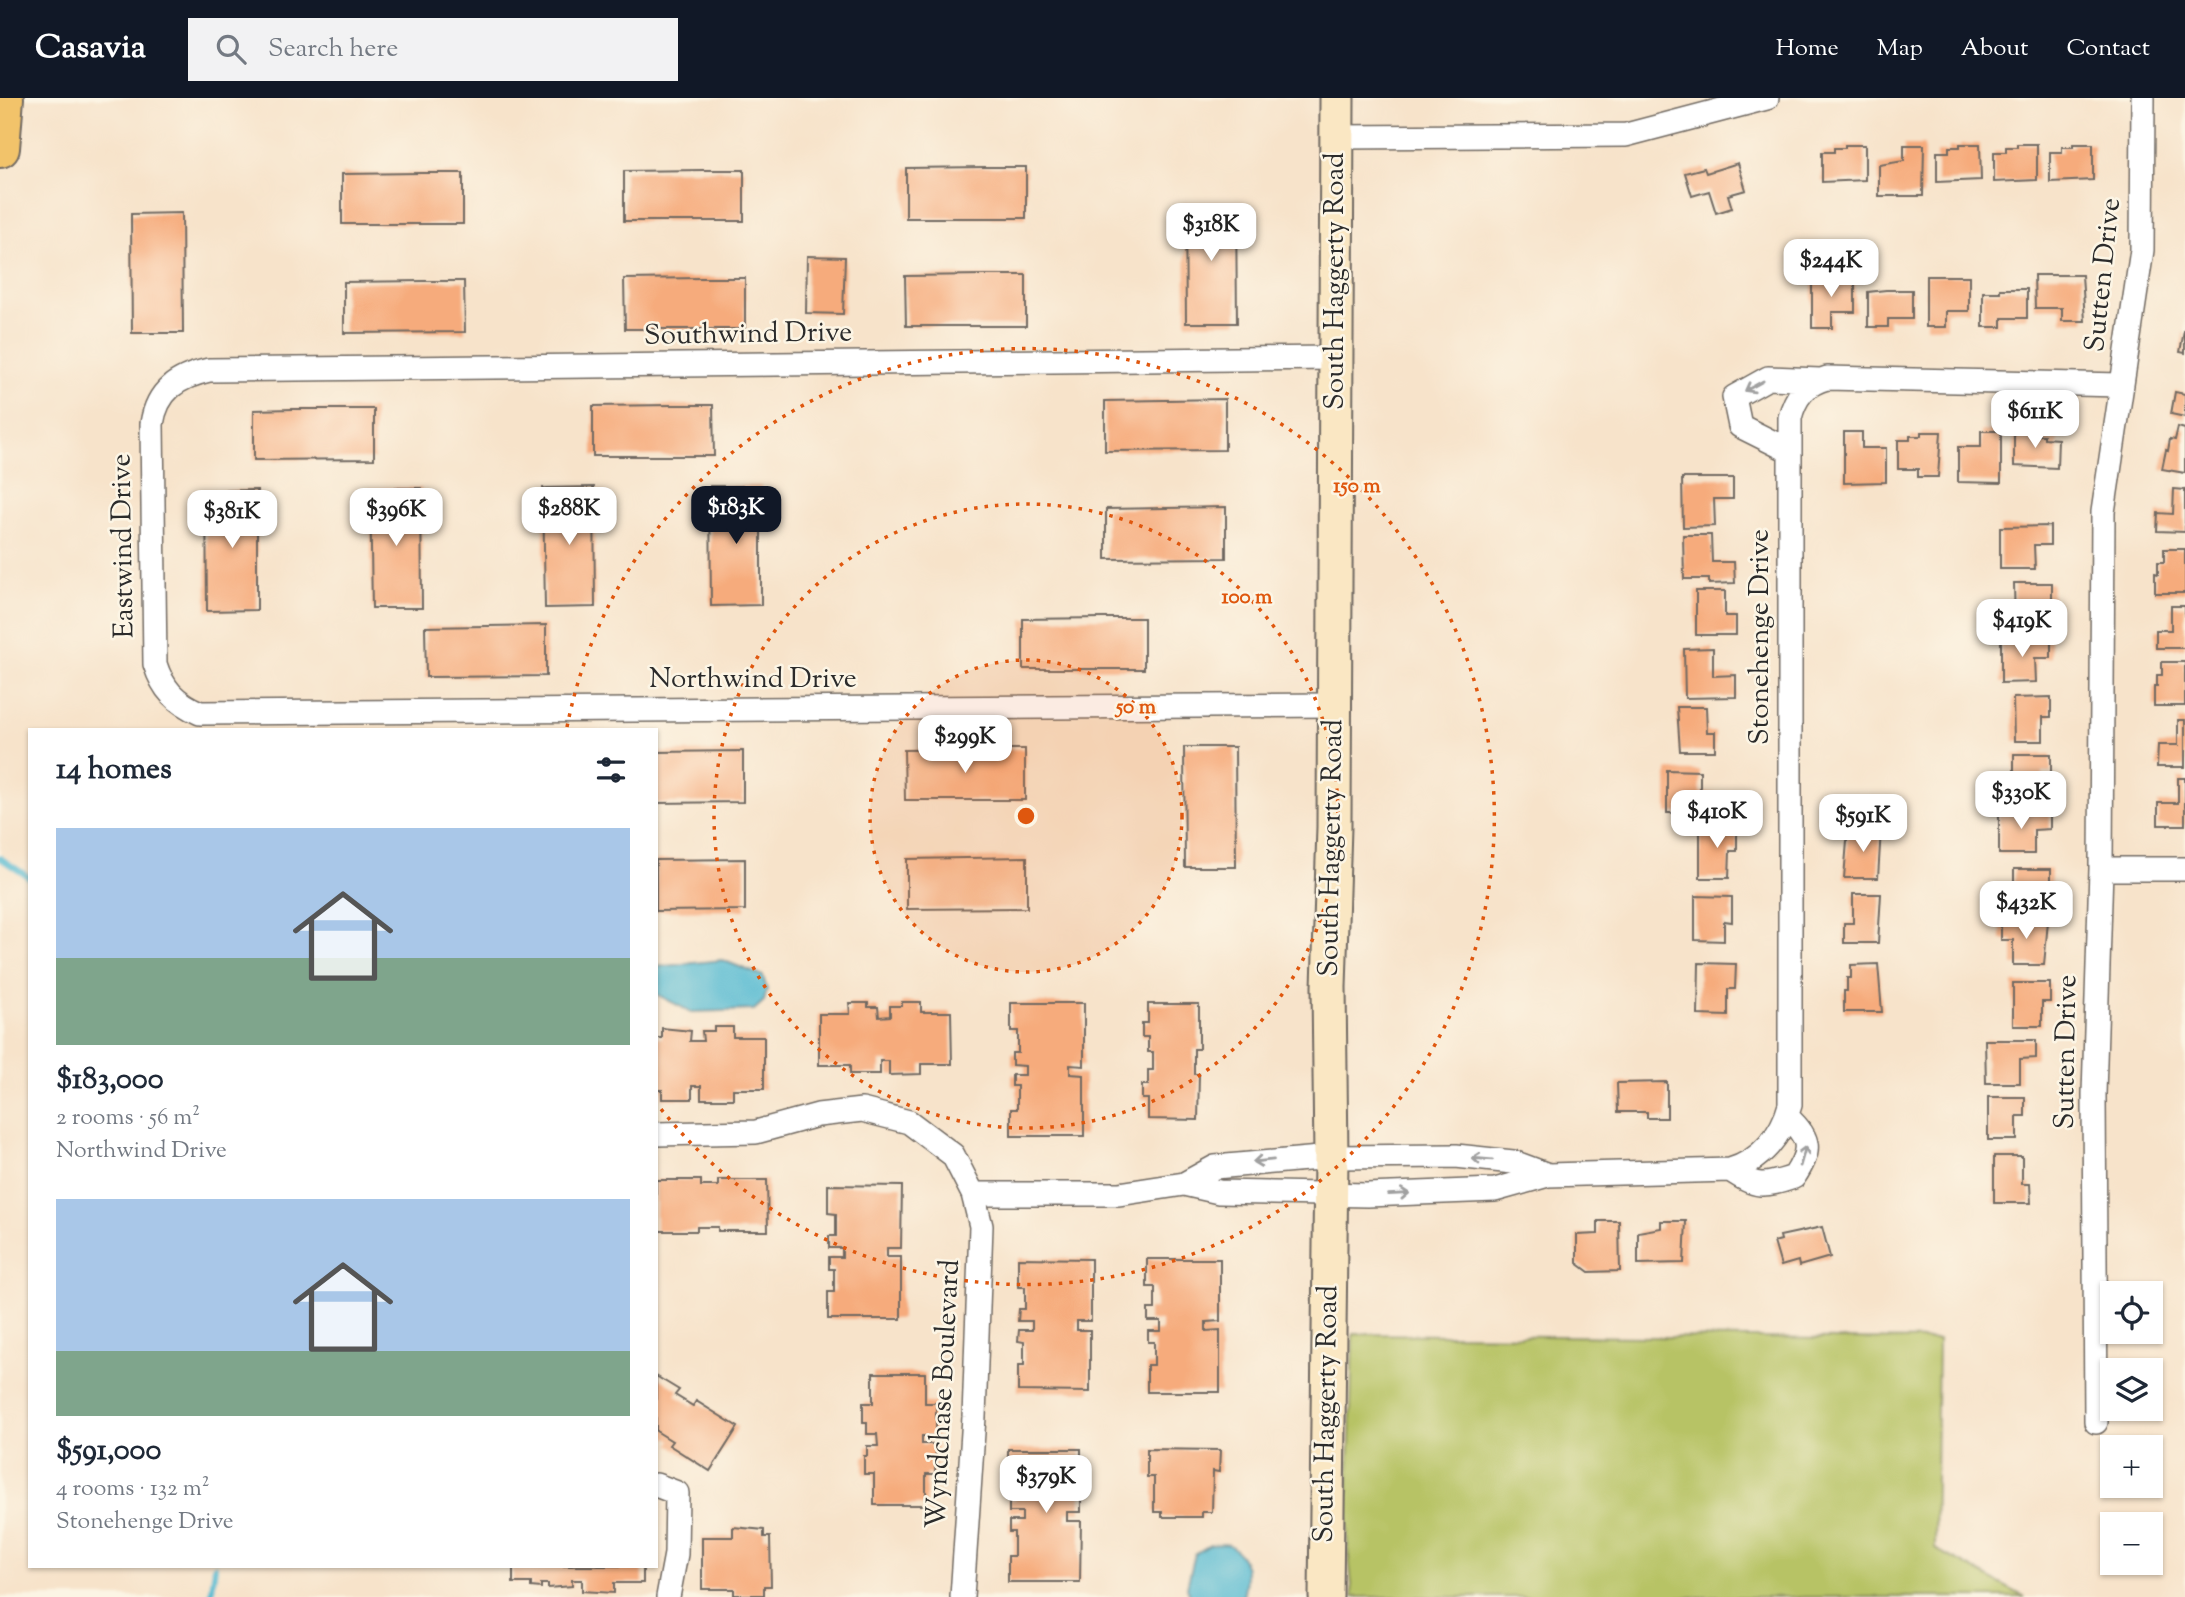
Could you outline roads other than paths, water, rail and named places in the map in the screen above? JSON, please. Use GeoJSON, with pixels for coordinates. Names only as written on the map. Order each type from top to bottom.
{"type":"FeatureCollection","features":[{"type":"Feature","properties":{"kind":"highway"},"geometry":{"type":"LineString","coordinates":[[0,148],[4,98]]}},
{"type":"Feature","properties":{"kind":"main road","name":"South Haggerty Road"},"geometry":{"type":"LineString","coordinates":[[1326,1597],[1331,1194],[1329,987],[1335,705],[1336,98]]}},
{"type":"Feature","properties":{"kind":"street"},"geometry":{"type":"LineString","coordinates":[[1337,138],[1626,135],[1767,98]]}},
{"type":"Feature","properties":{"kind":"street","name":"Sutten Drive"},"geometry":{"type":"LineString","coordinates":[[2096,1422],[2094,1094],[2101,869],[2103,512],[2142,250],[2143,98]]}},
{"type":"Feature","properties":{"kind":"street","name":"Southwind Drive"},"geometry":{"type":"LineString","coordinates":[[168,388],[186,375],[209,370],[1335,358]]}},
{"type":"Feature","properties":{"kind":"street"},"geometry":{"type":"LineString","coordinates":[[1790,451],[1740,426],[1734,397],[1768,378],[2121,385]]}},
{"type":"Feature","properties":{"kind":"street","name":"Stonehenge Drive"},"geometry":{"type":"LineString","coordinates":[[1331,1194],[1495,1190],[1548,1175],[1730,1170],[1751,1161],[1765,1149],[1787,1117],[1790,1105],[1790,418],[1794,404],[1806,388],[1820,380]]}},
{"type":"Feature","properties":{"kind":"street","name":"Eastwind Drive"},"geometry":{"type":"LineString","coordinates":[[168,388],[157,403],[152,424],[155,664],[160,681],[176,700]]}},
{"type":"Feature","properties":{"kind":"street","name":"Northwind Drive"},"geometry":{"type":"LineString","coordinates":[[176,700],[200,713],[218,715],[1335,705]]}},
{"type":"Feature","properties":{"kind":"street"},"geometry":{"type":"LineString","coordinates":[[2101,869],[2185,869]]}},
{"type":"Feature","properties":{"kind":"street","name":"Wyndchase Boulevard"},"geometry":{"type":"LineString","coordinates":[[658,1134],[756,1132],[842,1111],[875,1112],[909,1122],[953,1155],[973,1194],[981,1226],[962,1597]]}},
{"type":"Feature","properties":{"kind":"street","name":"Stonehenge Drive"},"geometry":{"type":"LineString","coordinates":[[1730,1170],[1750,1183],[1766,1186],[1794,1177],[1806,1159],[1807,1142],[1798,1126],[1787,1117]]}},
{"type":"Feature","properties":{"kind":"street","name":"Stonehenge Drive"},"geometry":{"type":"LineString","coordinates":[[1331,1157],[1456,1156],[1513,1162],[1548,1175]]}},
{"type":"Feature","properties":{"kind":"street"},"geometry":{"type":"LineString","coordinates":[[973,1194],[1119,1194],[1184,1184],[1215,1167],[1331,1157]]}},
{"type":"Feature","properties":{"kind":"street"},"geometry":{"type":"LineString","coordinates":[[1184,1184],[1219,1192],[1331,1194]]}},
{"type":"Feature","properties":{"kind":"street"},"geometry":{"type":"LineString","coordinates":[[658,1486],[677,1493],[676,1554],[668,1597]]}},
{"type":"Feature","properties":{"kind":"water"},"geometry":{"type":"Polygon","coordinates":[[[722,960],[763,976],[767,990],[764,1001],[754,1010],[691,1012],[658,995],[658,967],[722,960]]]}},
{"type":"Feature","properties":{"kind":"water"},"geometry":{"type":"Polygon","coordinates":[[[1228,1544],[1240,1555],[1245,1567],[1243,1597],[1190,1597],[1187,1587],[1195,1554],[1210,1545],[1228,1544]]]}},
{"type":"Feature","properties":{"kind":"waterway"},"geometry":{"type":"LineString","coordinates":[[0,858],[28,877]]}},
{"type":"Feature","properties":{"kind":"waterway"},"geometry":{"type":"LineString","coordinates":[[211,1597],[215,1568]]}}]}
